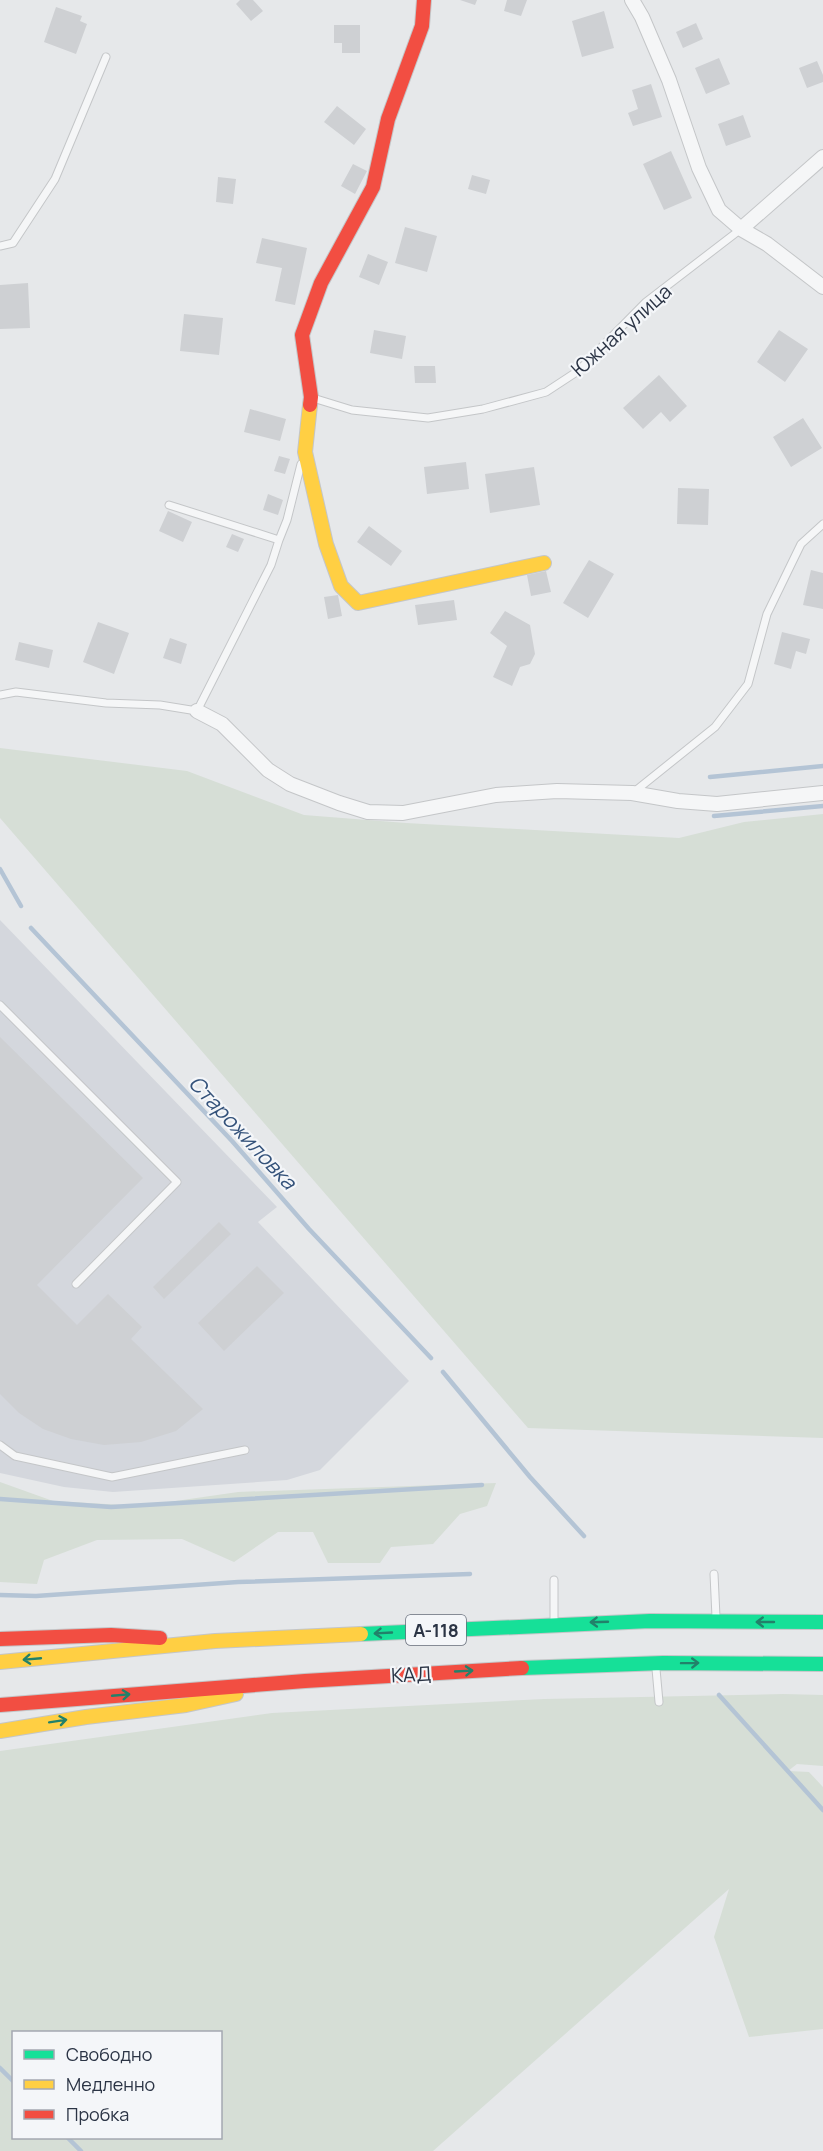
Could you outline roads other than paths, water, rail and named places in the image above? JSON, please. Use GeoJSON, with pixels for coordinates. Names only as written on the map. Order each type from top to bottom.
{"type":"FeatureCollection","features":[{"type":"Feature","properties":{"kind":"main road"},"geometry":{"type":"LineString","coordinates":[[424,0],[422,26],[388,119],[373,187],[354,227],[321,283],[302,335],[311,397],[304,452],[326,544],[341,586],[358,603],[544,563]]}},
{"type":"Feature","properties":{"kind":"main road","name":"А-118"},"geometry":{"type":"LineString","coordinates":[[0,1662],[216,1641],[554,1624],[823,1622]]}},
{"type":"Feature","properties":{"kind":"main road"},"geometry":{"type":"LineString","coordinates":[[0,1639],[111,1635],[216,1641]]}},
{"type":"Feature","properties":{"kind":"main road","name":"КАД"},"geometry":{"type":"LineString","coordinates":[[0,1705],[301,1680],[611,1664],[823,1664]]}},
{"type":"Feature","properties":{"kind":"main road"},"geometry":{"type":"LineString","coordinates":[[0,1731],[86,1717],[186,1705],[301,1680]]}},
{"type":"Feature","properties":{"kind":"street"},"geometry":{"type":"LineString","coordinates":[[632,0],[642,17],[669,80],[699,168],[719,210],[741,229],[767,244],[823,287]]}},
{"type":"Feature","properties":{"kind":"street","name":"Южная улица"},"geometry":{"type":"LineString","coordinates":[[741,229],[823,157]]}},
{"type":"Feature","properties":{"kind":"street"},"geometry":{"type":"LineString","coordinates":[[197,711],[222,724],[268,770],[290,784],[368,812],[403,813],[496,795],[557,791],[632,793],[678,801],[717,804],[823,793]]}},
{"type":"Feature","properties":{"kind":"lane"},"geometry":{"type":"LineString","coordinates":[[0,246],[13,243],[54,179],[106,57]]}},
{"type":"Feature","properties":{"kind":"lane","name":"Южная улица"},"geometry":{"type":"LineString","coordinates":[[311,397],[352,410],[428,418],[483,410],[546,392],[578,371],[646,302],[741,229]]}},
{"type":"Feature","properties":{"kind":"lane"},"geometry":{"type":"LineString","coordinates":[[0,695],[16,692],[106,703],[160,705],[197,711],[271,565],[287,520],[304,452]]}},
{"type":"Feature","properties":{"kind":"lane"},"geometry":{"type":"LineString","coordinates":[[168,505],[279,540]]}},
{"type":"Feature","properties":{"kind":"lane"},"geometry":{"type":"LineString","coordinates":[[632,793],[715,727],[748,684],[767,614],[801,544],[823,524]]}},
{"type":"Feature","properties":{"kind":"lane"},"geometry":{"type":"LineString","coordinates":[[0,1005],[177,1182],[76,1284]]}},
{"type":"Feature","properties":{"kind":"lane"},"geometry":{"type":"LineString","coordinates":[[0,1445],[15,1456],[112,1477],[245,1450]]}},
{"type":"Feature","properties":{"kind":"lane"},"geometry":{"type":"LineString","coordinates":[[714,1574],[716,1621]]}},
{"type":"Feature","properties":{"kind":"lane"},"geometry":{"type":"LineString","coordinates":[[554,1580],[554,1624]]}},
{"type":"Feature","properties":{"kind":"lane"},"geometry":{"type":"LineString","coordinates":[[655,1663],[659,1702]]}},
{"type":"Feature","properties":{"kind":"waterway"},"geometry":{"type":"LineString","coordinates":[[710,777],[823,766]]}},
{"type":"Feature","properties":{"kind":"waterway"},"geometry":{"type":"LineString","coordinates":[[714,816],[823,806]]}},
{"type":"Feature","properties":{"kind":"waterway","name":"Старожиловка"},"geometry":{"type":"LineString","coordinates":[[0,869],[21,906]]}},
{"type":"Feature","properties":{"kind":"waterway","name":"Старожиловка"},"geometry":{"type":"LineString","coordinates":[[31,928],[232,1141],[309,1229],[431,1358]]}},
{"type":"Feature","properties":{"kind":"waterway","name":"Старожиловка"},"geometry":{"type":"LineString","coordinates":[[443,1372],[530,1477],[584,1536]]}},
{"type":"Feature","properties":{"kind":"waterway"},"geometry":{"type":"LineString","coordinates":[[0,1499],[111,1507],[482,1485]]}},
{"type":"Feature","properties":{"kind":"waterway"},"geometry":{"type":"LineString","coordinates":[[0,1595],[36,1596],[238,1582],[470,1574]]}},
{"type":"Feature","properties":{"kind":"waterway","name":"Старожиловка"},"geometry":{"type":"LineString","coordinates":[[719,1695],[823,1810]]}},
{"type":"Feature","properties":{"kind":"waterway"},"geometry":{"type":"LineString","coordinates":[[0,2068],[12,2080]]}},
{"type":"Feature","properties":{"kind":"waterway"},"geometry":{"type":"LineString","coordinates":[[69,2139],[81,2151]]}}]}
